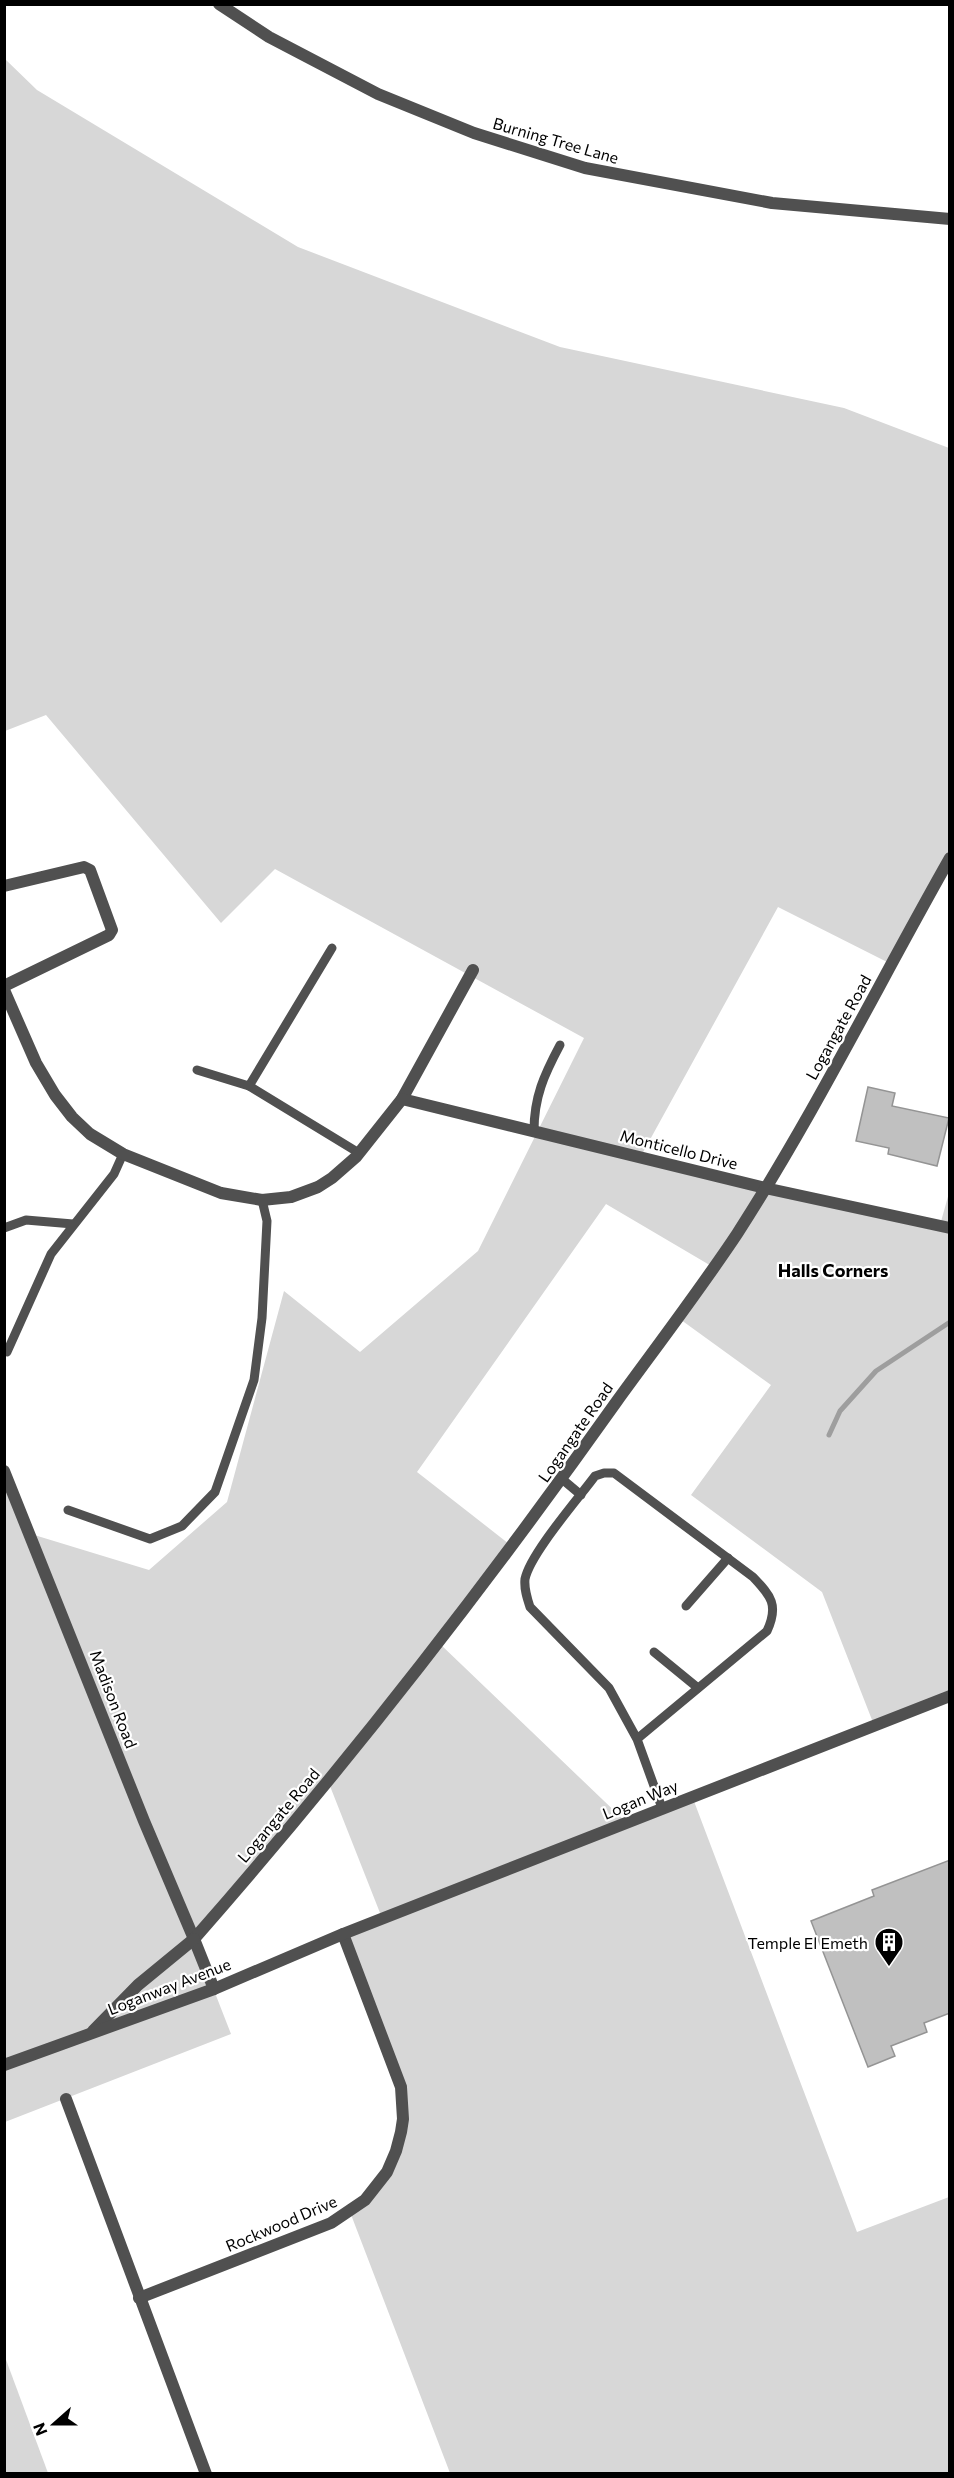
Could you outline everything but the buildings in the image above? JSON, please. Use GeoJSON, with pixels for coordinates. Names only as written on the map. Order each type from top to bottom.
{"type":"FeatureCollection","features":[{"type":"Feature","properties":{"kind":"street","name":"Burning Tree Lane"},"geometry":{"type":"LineString","coordinates":[[219,4],[269,37],[378,94],[474,133],[585,168],[772,203],[950,219]]}},
{"type":"Feature","properties":{"kind":"street","name":"Logangate Road"},"geometry":{"type":"LineString","coordinates":[[92,2033],[138,1985],[194,1939],[358,1744],[475,1598],[562,1479],[736,1236],[796,1137],[950,858]]}},
{"type":"Feature","properties":{"kind":"street"},"geometry":{"type":"LineString","coordinates":[[4,886],[84,867],[90,870],[112,930],[110,935],[4,988],[36,1063],[55,1095],[72,1117],[90,1134],[123,1154],[221,1193],[262,1200],[291,1197],[318,1186],[345,1168],[402,1100],[473,970]]}},
{"type":"Feature","properties":{"kind":"street","name":"Monticello Drive"},"geometry":{"type":"LineString","coordinates":[[402,1100],[765,1188],[950,1228]]}},
{"type":"Feature","properties":{"kind":"street","name":"Madison Road"},"geometry":{"type":"LineString","coordinates":[[4,1471],[144,1821],[194,1939]]}},
{"type":"Feature","properties":{"kind":"street","name":"Logan Way"},"geometry":{"type":"LineString","coordinates":[[343,1934],[950,1695]]}},
{"type":"Feature","properties":{"kind":"street","name":"Loganway Avenue"},"geometry":{"type":"LineString","coordinates":[[4,2065],[214,1989],[343,1934]]}},
{"type":"Feature","properties":{"kind":"street","name":"Rockwood Drive"},"geometry":{"type":"LineString","coordinates":[[139,2298],[331,2223],[365,2200],[387,2172],[401,2132],[403,2119],[401,2087],[343,1934]]}},
{"type":"Feature","properties":{"kind":"street"},"geometry":{"type":"LineString","coordinates":[[194,1939],[214,1989]]}},
{"type":"Feature","properties":{"kind":"street"},"geometry":{"type":"LineString","coordinates":[[66,2099],[206,2474]]}},
{"type":"Feature","properties":{"kind":"lane"},"geometry":{"type":"LineString","coordinates":[[249,1086],[332,948]]}},
{"type":"Feature","properties":{"kind":"lane"},"geometry":{"type":"LineString","coordinates":[[534,1131],[537,1098],[542,1078],[560,1045]]}},
{"type":"Feature","properties":{"kind":"lane"},"geometry":{"type":"LineString","coordinates":[[197,1070],[249,1086],[359,1153]]}},
{"type":"Feature","properties":{"kind":"lane"},"geometry":{"type":"LineString","coordinates":[[7,1352],[51,1254],[114,1174],[123,1154]]}},
{"type":"Feature","properties":{"kind":"lane"},"geometry":{"type":"LineString","coordinates":[[68,1510],[150,1539],[182,1526],[215,1492],[254,1380],[262,1318],[267,1232],[262,1200]]}},
{"type":"Feature","properties":{"kind":"lane"},"geometry":{"type":"LineString","coordinates":[[4,1228],[26,1221],[73,1224]]}},
{"type":"Feature","properties":{"kind":"lane"},"geometry":{"type":"LineString","coordinates":[[638,1739],[767,1631],[774,1615],[772,1602],[767,1592],[753,1577],[614,1473],[604,1473],[595,1476],[531,1562],[525,1580],[526,1594],[530,1607],[609,1688],[638,1739],[662,1808]]}},
{"type":"Feature","properties":{"kind":"lane"},"geometry":{"type":"LineString","coordinates":[[562,1479],[581,1495]]}},
{"type":"Feature","properties":{"kind":"lane"},"geometry":{"type":"LineString","coordinates":[[686,1606],[728,1558]]}},
{"type":"Feature","properties":{"kind":"lane"},"geometry":{"type":"LineString","coordinates":[[654,1652],[698,1688]]}},
{"type":"Feature","properties":{"kind":"shaded area"},"geometry":{"type":"Polygon","coordinates":[[[5,59],[37,90],[298,247],[560,347],[844,408],[949,448],[949,858],[891,964],[778,907],[641,1156],[940,1225],[949,1193],[949,1695],[874,1725],[822,1592],[691,1495],[771,1385],[677,1317],[713,1267],[606,1204],[417,1472],[513,1547],[439,1643],[626,1822],[692,1796],[857,2232],[949,2197],[949,2473],[450,2473],[350,2212],[387,2172],[403,2100],[343,1934],[382,1918],[328,1781],[194,1939],[231,2034],[5,2122],[4,1471],[31,1534],[149,1570],[227,1502],[284,1291],[360,1352],[478,1251],[584,1038],[275,869],[221,923],[46,715],[5,731],[5,59]]]}},
{"type":"Feature","properties":{"kind":"shaded area"},"geometry":{"type":"Polygon","coordinates":[[[5,2357],[48,2473],[5,2473],[5,2357]]]}},
{"type":"Feature","properties":{"kind":"waterway"},"geometry":{"type":"LineString","coordinates":[[829,1435],[840,1411],[876,1371],[950,1322]]}},
{"type":"Feature","properties":{"kind":"place","name":"Temple El Emeth"},"geometry":{"type":"Point","coordinates":[889,1968]}},
{"type":"Feature","properties":{"kind":"district","name":"Halls Corners"},"geometry":{"type":"Point","coordinates":[833,1270]}}]}
